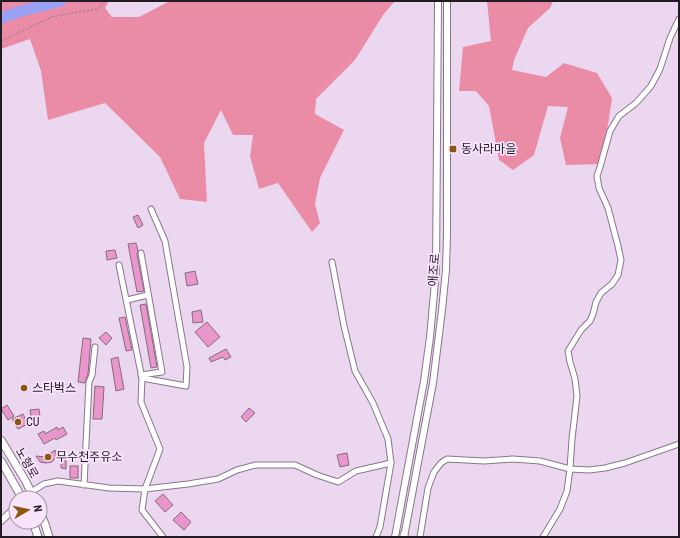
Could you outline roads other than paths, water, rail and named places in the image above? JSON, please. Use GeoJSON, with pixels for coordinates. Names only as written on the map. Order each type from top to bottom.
{"type":"FeatureCollection","features":[{"type":"Feature","properties":{"kind":"main road","name":"노형로"},"geometry":{"type":"LineString","coordinates":[[1,440],[30,490]]}},
{"type":"Feature","properties":{"kind":"main road","name":"노형로"},"geometry":{"type":"LineString","coordinates":[[1,461],[18,490]]}},
{"type":"Feature","properties":{"kind":"street","name":"애조로"},"geometry":{"type":"LineString","coordinates":[[395,537],[424,381],[436,271],[438,1]]}},
{"type":"Feature","properties":{"kind":"street","name":"애조로"},"geometry":{"type":"LineString","coordinates":[[404,536],[433,383],[446,270],[447,1]]}},
{"type":"Feature","properties":{"kind":"street"},"geometry":{"type":"LineString","coordinates":[[543,537],[560,509],[567,491],[570,469],[577,396],[575,379],[568,351],[581,330],[590,320],[596,302],[601,293],[612,284],[618,275],[621,260],[608,208],[599,188],[597,176],[610,131],[619,116],[636,103],[651,86],[660,69],[670,38],[679,19]]}},
{"type":"Feature","properties":{"kind":"street"},"geometry":{"type":"LineString","coordinates":[[142,376],[186,386],[187,367],[165,241],[151,209]]}},
{"type":"Feature","properties":{"kind":"street"},"geometry":{"type":"LineString","coordinates":[[141,253],[162,372],[142,376]]}},
{"type":"Feature","properties":{"kind":"street"},"geometry":{"type":"LineString","coordinates":[[332,262],[344,326],[355,371],[372,403],[388,439],[391,463],[380,527],[376,537]]}},
{"type":"Feature","properties":{"kind":"street"},"geometry":{"type":"LineString","coordinates":[[120,265],[142,376],[141,402],[160,450],[145,489],[142,510],[163,537]]}},
{"type":"Feature","properties":{"kind":"street"},"geometry":{"type":"LineString","coordinates":[[127,300],[148,294]]}},
{"type":"Feature","properties":{"kind":"street"},"geometry":{"type":"LineString","coordinates":[[84,485],[88,382],[92,375],[95,347]]}},
{"type":"Feature","properties":{"kind":"street"},"geometry":{"type":"LineString","coordinates":[[420,537],[428,488],[434,472],[441,463],[447,459],[484,461],[513,459],[540,461],[570,469],[589,470],[625,463],[679,444]]}},
{"type":"Feature","properties":{"kind":"street"},"geometry":{"type":"LineString","coordinates":[[37,490],[44,484],[58,481],[109,488],[145,489],[218,479],[237,470],[256,465],[295,465],[317,475],[338,482],[356,471],[391,463]]}},
{"type":"Feature","properties":{"kind":"waterway"},"geometry":{"type":"LineString","coordinates":[[1,18],[61,1]]}},
{"type":"Feature","properties":{"kind":"place","name":"동사라마을"},"geometry":{"type":"Point","coordinates":[453,149]}},
{"type":"Feature","properties":{"kind":"place","name":"스타벅스"},"geometry":{"type":"Point","coordinates":[24,388]}},
{"type":"Feature","properties":{"kind":"place","name":"CU"},"geometry":{"type":"Point","coordinates":[18,422]}},
{"type":"Feature","properties":{"kind":"place","name":"무수천주유소"},"geometry":{"type":"Point","coordinates":[48,457]}}]}
